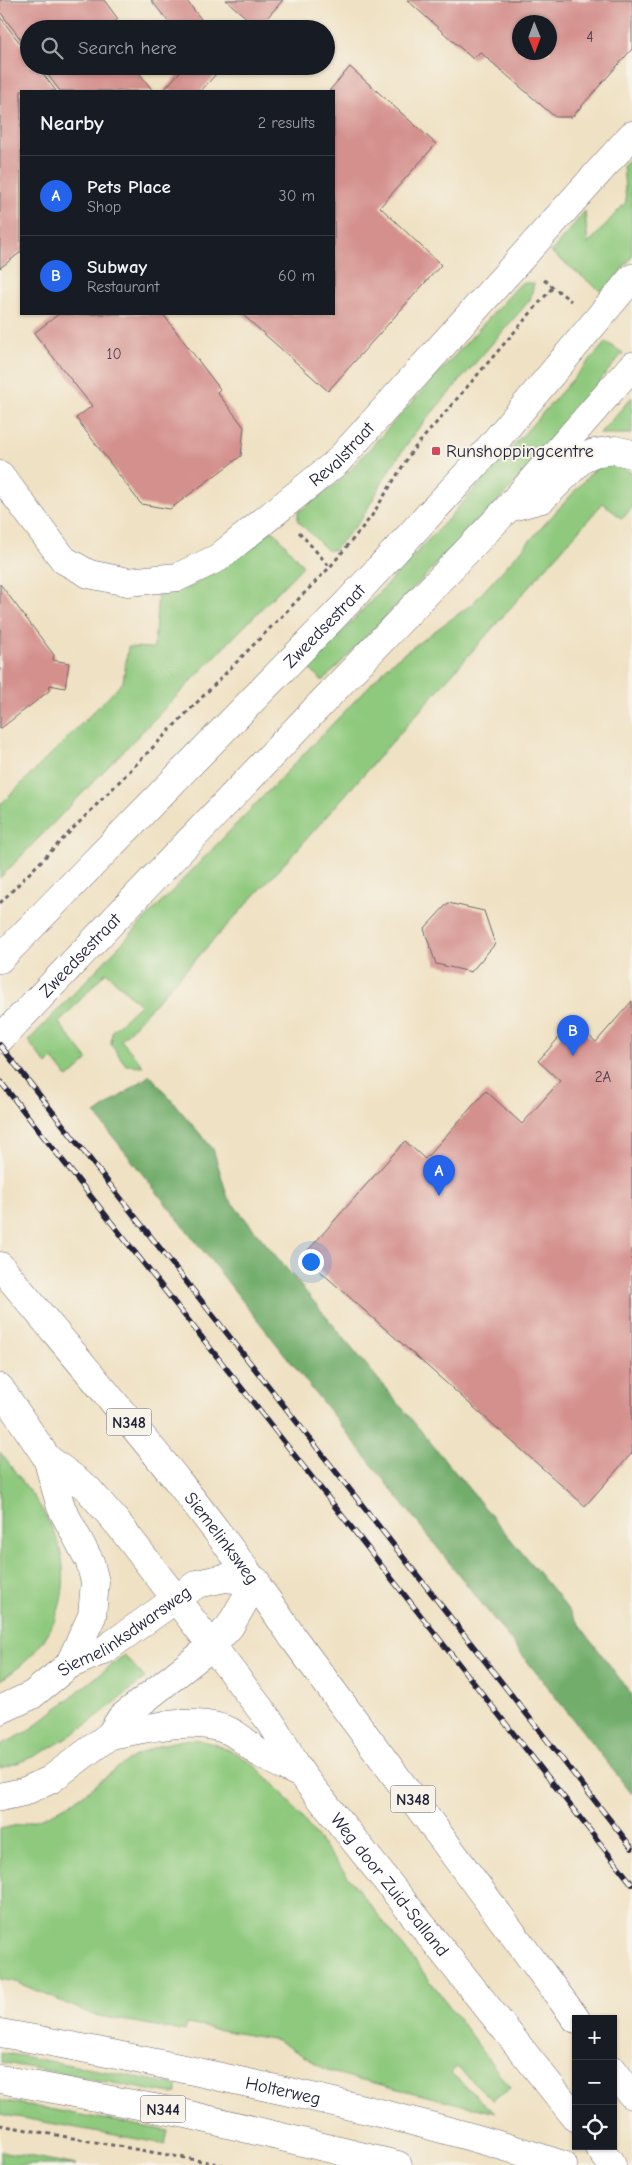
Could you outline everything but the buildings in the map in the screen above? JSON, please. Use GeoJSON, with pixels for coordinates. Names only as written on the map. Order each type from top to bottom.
{"type":"FeatureCollection","features":[{"type":"Feature","properties":{"kind":"main road","name":"Revalstraat"},"geometry":{"type":"LineString","coordinates":[[0,475],[64,560],[89,574],[128,582],[178,577],[210,562],[279,510],[337,462],[632,135]]}},
{"type":"Feature","properties":{"kind":"main road","name":"Zweedsestraat"},"geometry":{"type":"LineString","coordinates":[[0,959],[346,604],[476,464],[632,278]]}},
{"type":"Feature","properties":{"kind":"main road","name":"Zweedsestraat"},"geometry":{"type":"LineString","coordinates":[[0,1039],[508,508],[632,366]]}},
{"type":"Feature","properties":{"kind":"main road"},"geometry":{"type":"LineString","coordinates":[[508,508],[542,499],[583,458],[594,453],[616,450],[632,454]]}},
{"type":"Feature","properties":{"kind":"main road","name":"Siemelinksweg"},"geometry":{"type":"LineString","coordinates":[[0,1266],[177,1481],[256,1581],[230,1626],[211,1647]]}},
{"type":"Feature","properties":{"kind":"main road"},"geometry":{"type":"LineString","coordinates":[[0,1388],[47,1458],[61,1507],[90,1562],[95,1582],[92,1616],[69,1665]]}},
{"type":"Feature","properties":{"kind":"main road"},"geometry":{"type":"LineString","coordinates":[[0,1797],[23,1792],[50,1780],[110,1735],[121,1718],[211,1647],[119,1525],[87,1488],[47,1458]]}},
{"type":"Feature","properties":{"kind":"main road","name":"Siemelinksdwarsweg"},"geometry":{"type":"LineString","coordinates":[[0,1710],[32,1695],[69,1665],[104,1650],[197,1584],[225,1578],[256,1581]]}},
{"type":"Feature","properties":{"kind":"main road","name":"N348"},"geometry":{"type":"LineString","coordinates":[[256,1581],[294,1639],[574,2015]]}},
{"type":"Feature","properties":{"kind":"main road","name":"Weg door Zuid-Salland"},"geometry":{"type":"LineString","coordinates":[[211,1647],[272,1724],[302,1775],[572,2113]]}},
{"type":"Feature","properties":{"kind":"main road"},"geometry":{"type":"LineString","coordinates":[[110,1735],[175,1724],[203,1724],[227,1730],[244,1740],[260,1754],[302,1775]]}},
{"type":"Feature","properties":{"kind":"main road","name":"Holterweg"},"geometry":{"type":"LineString","coordinates":[[0,2033],[79,2046],[321,2098],[487,2140],[563,2165]]}},
{"type":"Feature","properties":{"kind":"main road"},"geometry":{"type":"LineString","coordinates":[[617,2075],[632,2095]]}},
{"type":"Feature","properties":{"kind":"main road","name":"N344"},"geometry":{"type":"LineString","coordinates":[[0,2079],[186,2114],[398,2165]]}},
{"type":"Feature","properties":{"kind":"main road"},"geometry":{"type":"LineString","coordinates":[[601,2150],[612,2165]]}},
{"type":"Feature","properties":{"kind":"path","name":"Zweedsestraat"},"geometry":{"type":"LineString","coordinates":[[0,903],[330,568],[372,517],[412,451],[553,287]]}},
{"type":"Feature","properties":{"kind":"path"},"geometry":{"type":"LineString","coordinates":[[279,510],[330,568]]}},
{"type":"Feature","properties":{"kind":"path"},"geometry":{"type":"LineString","coordinates":[[0,2125],[224,2165]]}},
{"type":"Feature","properties":{"kind":"green space"},"geometry":{"type":"Polygon","coordinates":[[[632,157],[632,257],[603,293],[551,252],[585,211],[588,244],[626,202],[623,165],[632,157]]]}},
{"type":"Feature","properties":{"kind":"green space"},"geometry":{"type":"Polygon","coordinates":[[[521,283],[534,283],[530,300],[417,430],[391,467],[361,520],[334,550],[327,550],[298,521],[298,512],[339,482],[521,283]]]}},
{"type":"Feature","properties":{"kind":"green space"},"geometry":{"type":"Polygon","coordinates":[[[606,342],[623,353],[510,489],[323,681],[308,668],[449,518],[606,342]]]}},
{"type":"Feature","properties":{"kind":"green space"},"geometry":{"type":"Polygon","coordinates":[[[632,397],[632,434],[599,434],[632,397]]]}},
{"type":"Feature","properties":{"kind":"green space"},"geometry":{"type":"Polygon","coordinates":[[[611,461],[632,473],[632,508],[622,519],[603,503],[295,852],[121,1040],[143,1066],[126,1065],[111,1045],[112,1031],[140,1005],[106,972],[59,1023],[88,1060],[68,1078],[53,1059],[47,1065],[28,1041],[392,662],[472,604],[593,471],[611,461]]]}},
{"type":"Feature","properties":{"kind":"green space"},"geometry":{"type":"Polygon","coordinates":[[[273,530],[303,566],[0,878],[0,805],[123,682],[128,647],[154,648],[158,593],[191,587],[211,571],[273,530]]]}},
{"type":"Feature","properties":{"kind":"green space"},"geometry":{"type":"Polygon","coordinates":[[[150,1075],[213,1149],[228,1198],[557,1595],[632,1695],[632,1794],[95,1114],[150,1075]]]}},
{"type":"Feature","properties":{"kind":"green space"},"geometry":{"type":"Polygon","coordinates":[[[0,1452],[27,1487],[50,1524],[59,1546],[63,1569],[63,1591],[58,1612],[49,1632],[36,1650],[19,1667],[0,1680],[0,1452]]]}},
{"type":"Feature","properties":{"kind":"green space"},"geometry":{"type":"Polygon","coordinates":[[[124,1655],[145,1678],[94,1719],[59,1743],[21,1762],[0,1768],[0,1745],[27,1732],[124,1655]]]}},
{"type":"Feature","properties":{"kind":"green space"},"geometry":{"type":"Polygon","coordinates":[[[195,1739],[232,1751],[259,1770],[279,1789],[438,1991],[510,2088],[493,2100],[457,2067],[451,2073],[495,2113],[330,2072],[277,2040],[187,2024],[185,2031],[93,2015],[16,1982],[0,1979],[0,1829],[35,1820],[55,1812],[74,1801],[134,1757],[151,1748],[171,1742],[195,1739]]]}},
{"type":"Feature","properties":{"kind":"green space"},"geometry":{"type":"Polygon","coordinates":[[[0,2052],[173,2084],[177,2086],[177,2093],[171,2094],[0,2062],[0,2052]]]}},
{"type":"Feature","properties":{"kind":"green space"},"geometry":{"type":"Polygon","coordinates":[[[0,2100],[168,2131],[165,2144],[0,2114],[0,2100]]]}},
{"type":"Feature","properties":{"kind":"green space"},"geometry":{"type":"Polygon","coordinates":[[[0,2151],[77,2165],[0,2165],[0,2151]]]}},
{"type":"Feature","properties":{"kind":"railway"},"geometry":{"type":"LineString","coordinates":[[0,1045],[632,1848]]}},
{"type":"Feature","properties":{"kind":"railway"},"geometry":{"type":"LineString","coordinates":[[0,1081],[632,1884]]}},
{"type":"Feature","properties":{"kind":"place","name":"Runshoppingcentre"},"geometry":{"type":"Point","coordinates":[436,451]}},
{"type":"Feature","properties":{"kind":"place","name":"Subway"},"geometry":{"type":"Point","coordinates":[573,1056]}},
{"type":"Feature","properties":{"kind":"place","name":"Pets Place"},"geometry":{"type":"Point","coordinates":[439,1196]}}]}
